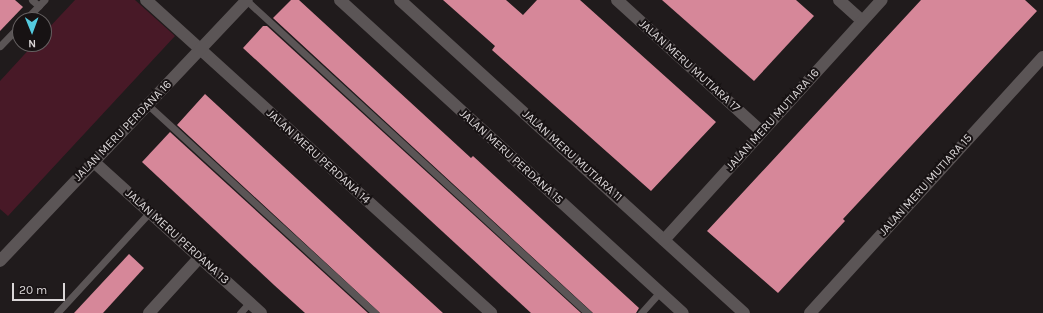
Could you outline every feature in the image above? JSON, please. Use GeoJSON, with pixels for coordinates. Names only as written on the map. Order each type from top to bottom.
{"type":"FeatureCollection","features":[{"type":"Feature","properties":{"kind":"street","name":"JALAN MERU PERDANA 14"},"geometry":{"type":"LineString","coordinates":[[146,0],[485,311]]}},
{"type":"Feature","properties":{"kind":"street","name":"JALAN MERU PERDANA 16"},"geometry":{"type":"LineString","coordinates":[[0,261],[246,0]]}},
{"type":"Feature","properties":{"kind":"street","name":"JALAN MERU PERDANA 15"},"geometry":{"type":"LineString","coordinates":[[340,0],[683,313]]}},
{"type":"Feature","properties":{"kind":"street","name":"JALAN MERU MUTIARA 11"},"geometry":{"type":"LineString","coordinates":[[400,0],[744,313]]}},
{"type":"Feature","properties":{"kind":"street","name":"JALAN MERU MUTIARA 17"},"geometry":{"type":"LineString","coordinates":[[617,0],[762,132]]}},
{"type":"Feature","properties":{"kind":"street"},"geometry":{"type":"LineString","coordinates":[[839,0],[862,21]]}},
{"type":"Feature","properties":{"kind":"street","name":"JALAN MERU MUTIARA 16"},"geometry":{"type":"LineString","coordinates":[[664,240],[882,0]]}},
{"type":"Feature","properties":{"kind":"street","name":"JALAN MERU MUTIARA 15"},"geometry":{"type":"LineString","coordinates":[[810,313],[1043,57]]}},
{"type":"Feature","properties":{"kind":"street","name":"JALAN MERU PERDANA 13"},"geometry":{"type":"LineString","coordinates":[[94,162],[261,313]]}},
{"type":"Feature","properties":{"kind":"street"},"geometry":{"type":"LineString","coordinates":[[149,313],[199,258]]}},
{"type":"Feature","properties":{"kind":"lane"},"geometry":{"type":"LineString","coordinates":[[32,0],[39,6]]}},
{"type":"Feature","properties":{"kind":"lane"},"geometry":{"type":"LineString","coordinates":[[33,12],[44,0]]}},
{"type":"Feature","properties":{"kind":"lane"},"geometry":{"type":"LineString","coordinates":[[246,0],[588,313]]}},
{"type":"Feature","properties":{"kind":"lane"},"geometry":{"type":"LineString","coordinates":[[0,46],[12,33]]}},
{"type":"Feature","properties":{"kind":"lane"},"geometry":{"type":"LineString","coordinates":[[148,105],[375,313]]}},
{"type":"Feature","properties":{"kind":"lane"},"geometry":{"type":"LineString","coordinates":[[57,313],[150,212]]}},
{"type":"Feature","properties":{"kind":"lane"},"geometry":{"type":"LineString","coordinates":[[641,313],[660,292]]}},
{"type":"Feature","properties":{"kind":"lane"},"geometry":{"type":"LineString","coordinates":[[240,313],[249,303]]}},
{"type":"Feature","properties":{"kind":"shaded area"},"geometry":{"type":"Polygon","coordinates":[[[75,0],[135,0],[175,36],[8,216],[0,209],[0,81],[27,52],[52,52],[52,24],[75,0]]]}},
{"type":"Feature","properties":{"kind":"building"},"geometry":{"type":"Polygon","coordinates":[[[0,0],[15,0],[23,7],[18,12],[12,12],[12,18],[0,31],[0,0]]]}},
{"type":"Feature","properties":{"kind":"building"},"geometry":{"type":"Polygon","coordinates":[[[291,0],[299,0],[471,158],[473,156],[639,308],[636,313],[593,313],[273,18],[291,0]]]}},
{"type":"Feature","properties":{"kind":"building"},"geometry":{"type":"Polygon","coordinates":[[[443,0],[506,0],[523,15],[537,0],[580,0],[716,122],[651,191],[492,50],[495,46],[443,0]]]}},
{"type":"Feature","properties":{"kind":"building"},"geometry":{"type":"Polygon","coordinates":[[[662,0],[796,0],[814,16],[754,81],[662,0]]]}},
{"type":"Feature","properties":{"kind":"building"},"geometry":{"type":"Polygon","coordinates":[[[921,0],[1025,0],[1037,11],[843,219],[845,221],[778,293],[707,231],[921,0]]]}},
{"type":"Feature","properties":{"kind":"building"},"geometry":{"type":"Polygon","coordinates":[[[263,26],[267,26],[581,313],[531,313],[243,48],[263,26]]]}},
{"type":"Feature","properties":{"kind":"building"},"geometry":{"type":"Polygon","coordinates":[[[205,94],[443,313],[380,313],[177,125],[205,94]]]}},
{"type":"Feature","properties":{"kind":"building"},"geometry":{"type":"Polygon","coordinates":[[[170,132],[368,313],[305,313],[274,285],[142,162],[170,132]]]}},
{"type":"Feature","properties":{"kind":"building"},"geometry":{"type":"Polygon","coordinates":[[[129,254],[144,268],[103,313],[74,313],[129,254]]]}}]}
